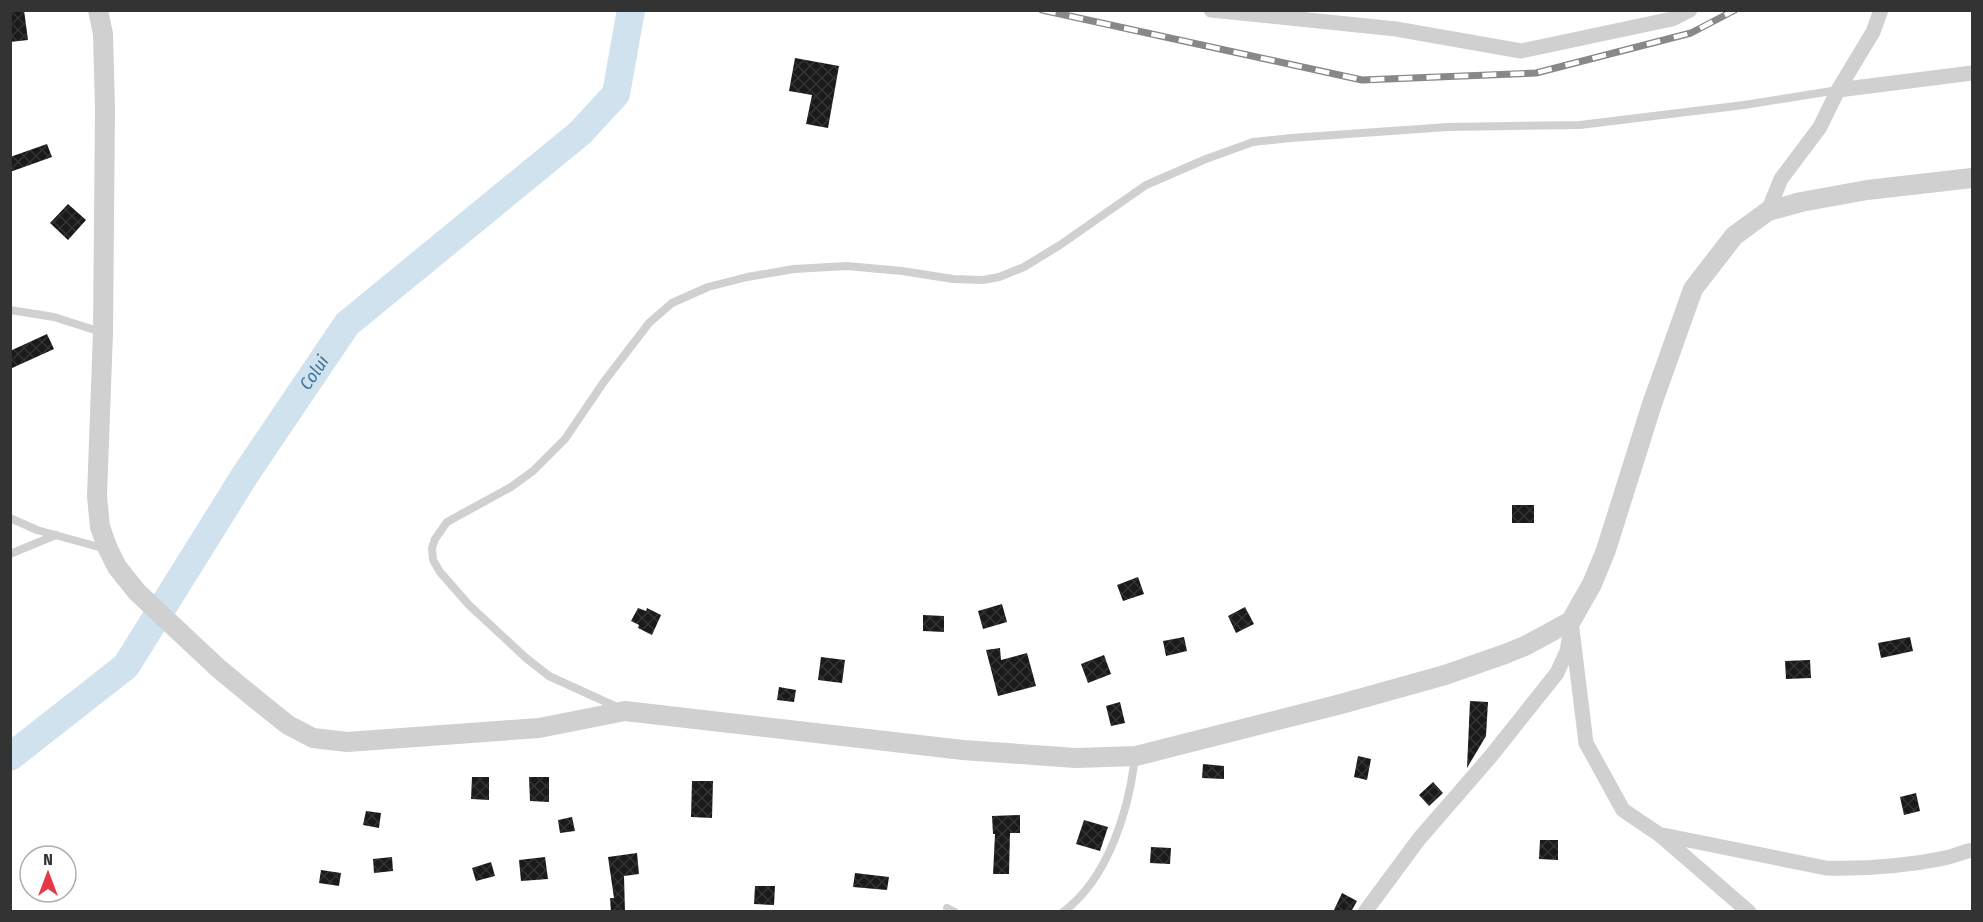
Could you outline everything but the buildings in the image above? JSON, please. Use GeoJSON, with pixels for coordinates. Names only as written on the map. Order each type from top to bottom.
{"type":"FeatureCollection","features":[{"type":"Feature","properties":{"kind":"street"},"geometry":{"type":"LineString","coordinates":[[98,10],[103,34],[105,109],[103,332],[97,496],[100,527],[117,567],[137,592],[218,668],[288,725],[313,738],[347,742],[539,728],[625,711],[963,750],[1076,758],[1136,756],[1445,675],[1525,646],[1570,621]]}},
{"type":"Feature","properties":{"kind":"street"},"geometry":{"type":"LineString","coordinates":[[1211,10],[1396,29],[1521,51],[1672,19],[1690,10]]}},
{"type":"Feature","properties":{"kind":"street"},"geometry":{"type":"LineString","coordinates":[[1768,211],[1781,179],[1820,127],[1838,90],[1873,32],[1881,10]]}},
{"type":"Feature","properties":{"kind":"street"},"geometry":{"type":"LineString","coordinates":[[1838,90],[1972,73]]}},
{"type":"Feature","properties":{"kind":"street"},"geometry":{"type":"LineString","coordinates":[[1365,912],[1419,839],[1491,756],[1557,673],[1567,651],[1570,621],[1592,584],[1606,549],[1652,404],[1693,289],[1734,236],[1768,211],[1801,202],[1867,190],[1972,178]]}},
{"type":"Feature","properties":{"kind":"street"},"geometry":{"type":"LineString","coordinates":[[1570,621],[1587,743],[1623,810],[1660,835],[1749,912]]}},
{"type":"Feature","properties":{"kind":"street"},"geometry":{"type":"LineString","coordinates":[[1660,835],[1796,864],[1826,868],[1851,869],[1902,864],[1946,858],[1972,850]]}},
{"type":"Feature","properties":{"kind":"lane"},"geometry":{"type":"LineString","coordinates":[[625,711],[549,676],[526,658],[469,604],[440,572],[434,560],[432,548],[435,538],[447,522],[511,487],[533,471],[565,439],[603,383],[643,331],[672,303],[708,287],[794,269],[848,266],[953,279],[982,280],[999,277],[1024,267],[1060,245],[1146,185],[1253,142],[1448,127],[1581,125],[1744,105],[1838,90]]}},
{"type":"Feature","properties":{"kind":"lane"},"geometry":{"type":"LineString","coordinates":[[10,310],[54,317],[103,332]]}},
{"type":"Feature","properties":{"kind":"lane"},"geometry":{"type":"LineString","coordinates":[[10,518],[37,530],[108,549]]}},
{"type":"Feature","properties":{"kind":"lane"},"geometry":{"type":"LineString","coordinates":[[10,554],[56,535]]}},
{"type":"Feature","properties":{"kind":"lane"},"geometry":{"type":"LineString","coordinates":[[1063,912],[1089,885],[1109,855],[1129,795],[1136,756]]}},
{"type":"Feature","properties":{"kind":"waterway","name":"Colui"},"geometry":{"type":"LineString","coordinates":[[10,757],[126,666],[245,475],[347,324],[580,133],[616,94],[631,10]]}},
{"type":"Feature","properties":{"kind":"railway"},"geometry":{"type":"LineString","coordinates":[[1042,10],[1362,80],[1536,73],[1691,33],[1735,10]]}}]}
